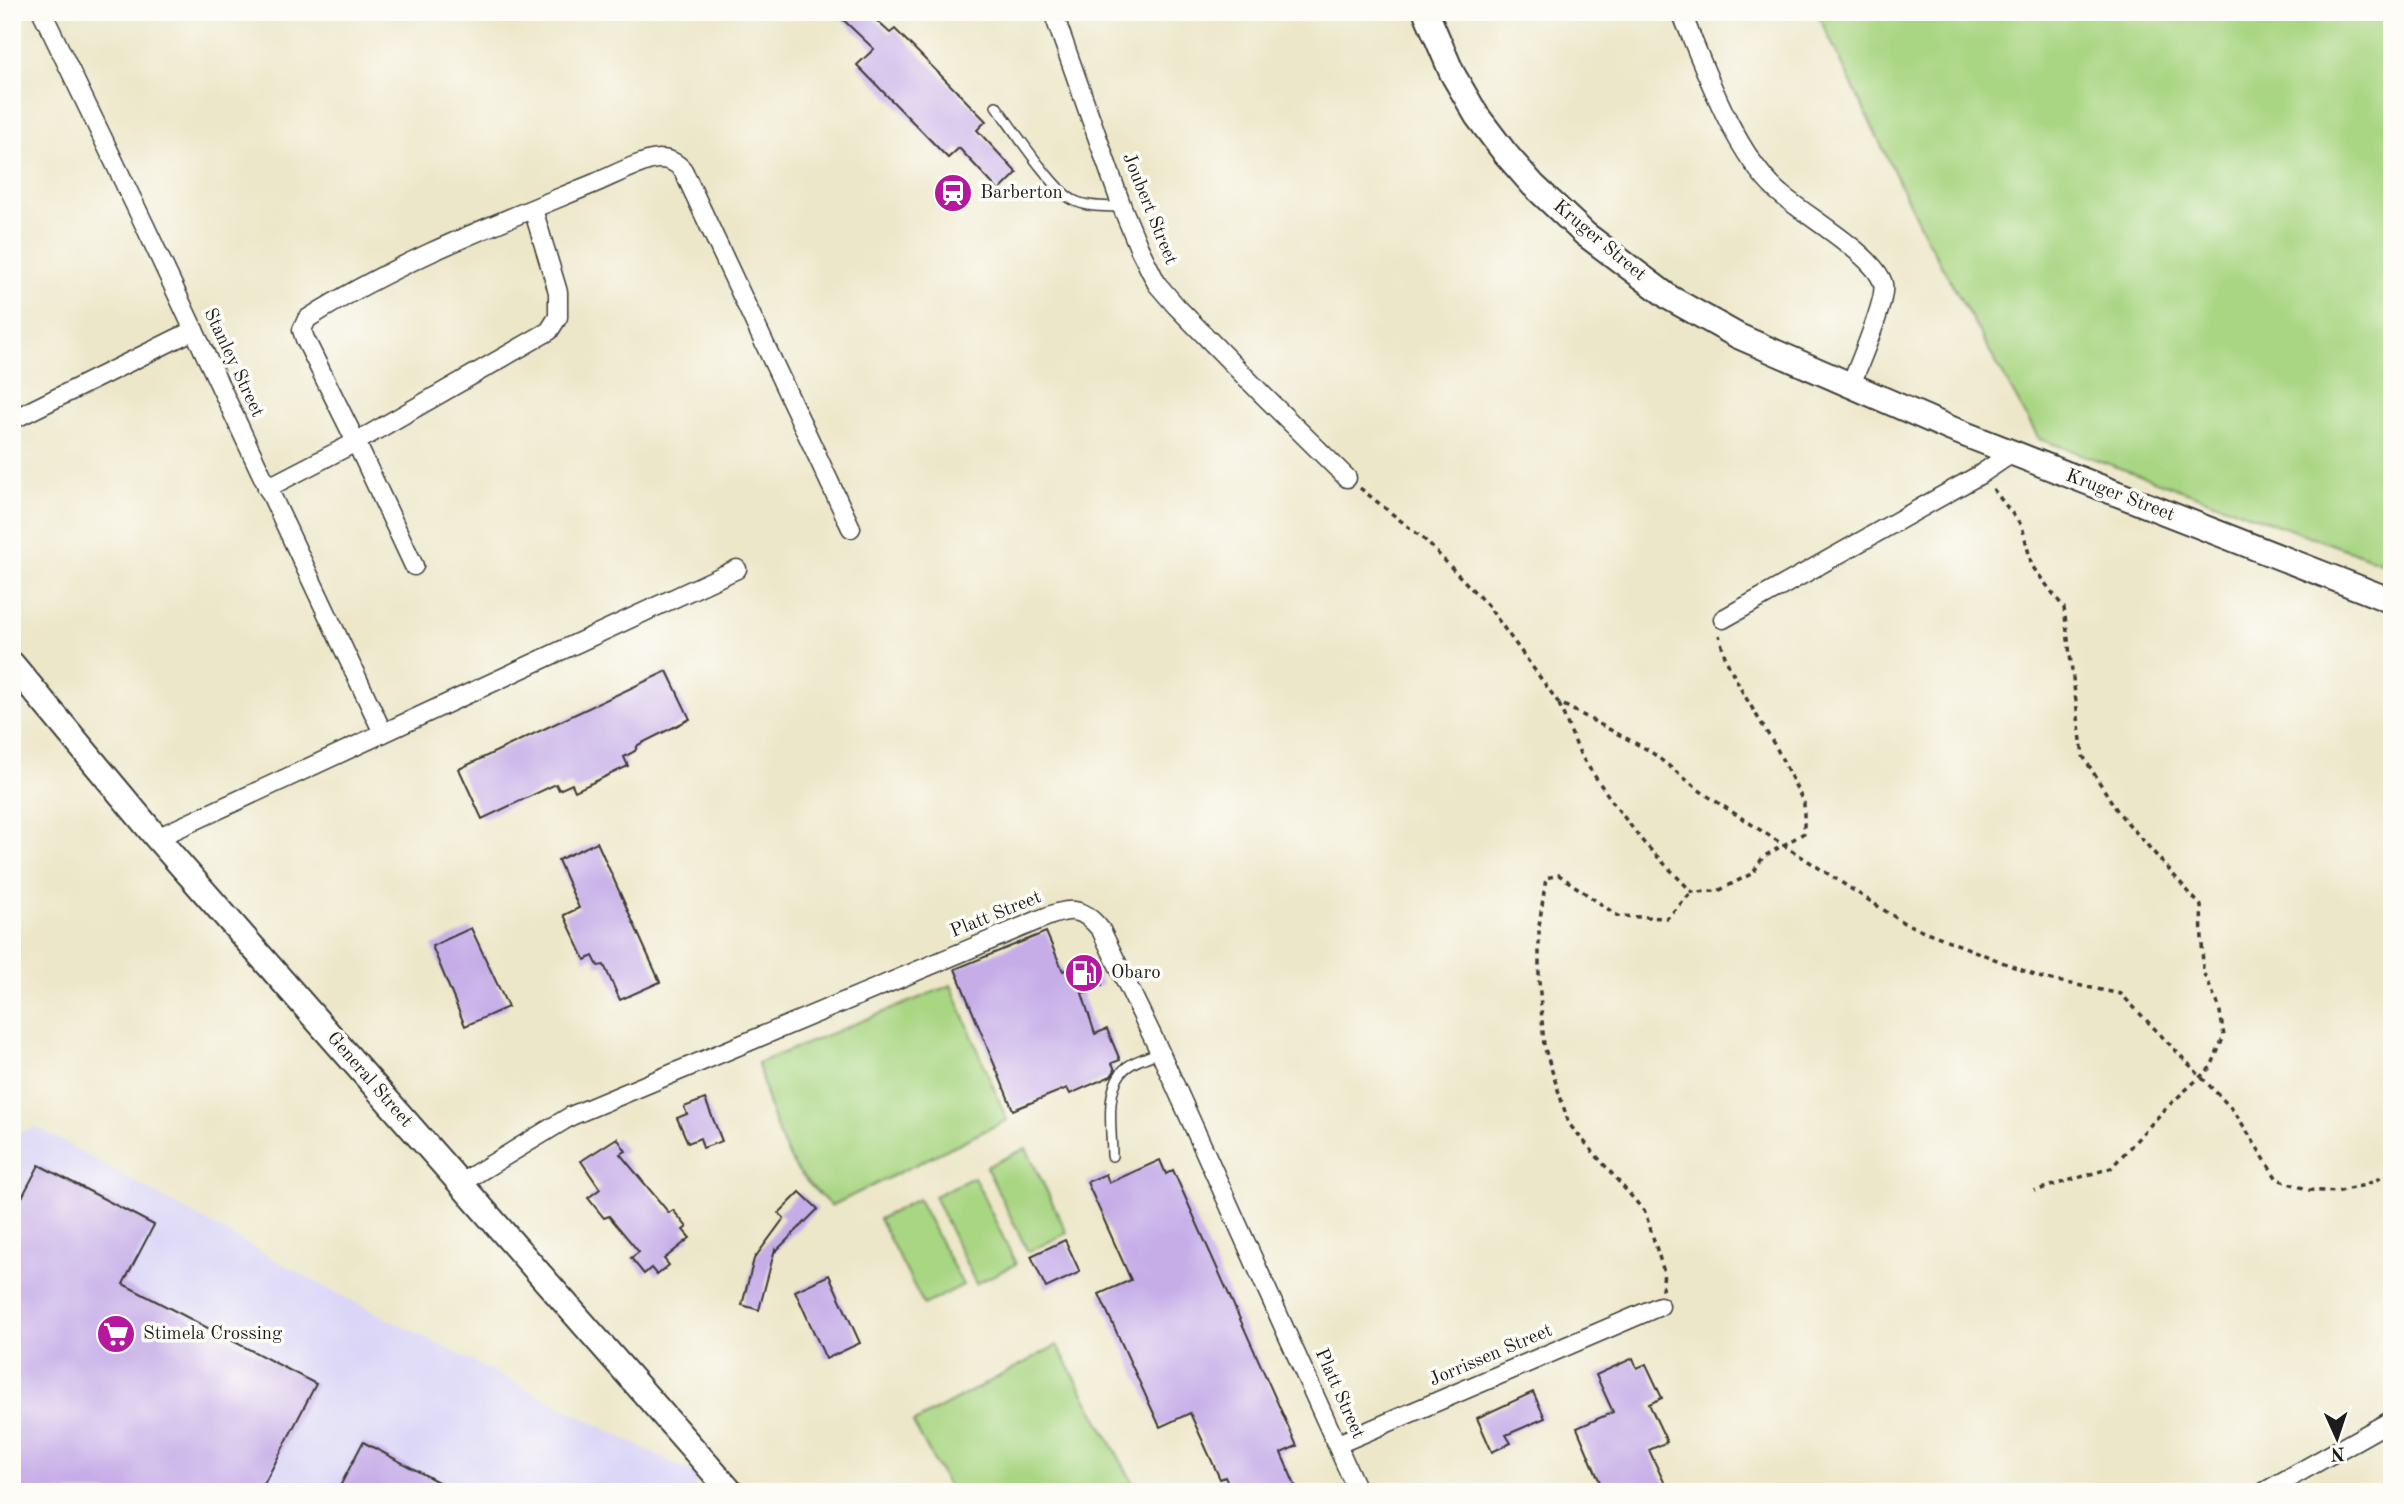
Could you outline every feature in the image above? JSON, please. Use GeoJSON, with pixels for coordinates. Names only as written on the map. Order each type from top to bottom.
{"type":"FeatureCollection","features":[{"type":"Feature","properties":{"kind":"street","name":"Stanley Street"},"geometry":{"type":"LineString","coordinates":[[42,12],[383,733]]}},
{"type":"Feature","properties":{"kind":"street","name":"Joubert Street"},"geometry":{"type":"LineString","coordinates":[[1053,12],[1122,207],[1157,284],[1261,393],[1348,478]]}},
{"type":"Feature","properties":{"kind":"street","name":"Kruger Street"},"geometry":{"type":"LineString","coordinates":[[1426,12],[1452,73],[1477,116],[1534,185],[1585,234],[1670,298],[1738,336],[2012,453],[2392,601]]}},
{"type":"Feature","properties":{"kind":"street"},"geometry":{"type":"LineString","coordinates":[[1681,12],[1743,149],[1760,173],[1776,190],[1866,260],[1882,282],[1881,300],[1851,385]]}},
{"type":"Feature","properties":{"kind":"street"},"geometry":{"type":"LineString","coordinates":[[414,566],[305,340],[303,323],[372,281],[425,256],[659,158],[677,163],[683,170],[851,528]]}},
{"type":"Feature","properties":{"kind":"street"},"geometry":{"type":"LineString","coordinates":[[267,488],[356,443],[549,331],[558,317],[558,292],[533,209]]}},
{"type":"Feature","properties":{"kind":"street"},"geometry":{"type":"LineString","coordinates":[[12,420],[194,330]]}},
{"type":"Feature","properties":{"kind":"street"},"geometry":{"type":"LineString","coordinates":[[1723,620],[1981,474],[2012,453]]}},
{"type":"Feature","properties":{"kind":"street"},"geometry":{"type":"LineString","coordinates":[[157,838],[737,569]]}},
{"type":"Feature","properties":{"kind":"street","name":"General Street"},"geometry":{"type":"LineString","coordinates":[[12,664],[157,838],[731,1492]]}},
{"type":"Feature","properties":{"kind":"street","name":"Platt Street"},"geometry":{"type":"LineString","coordinates":[[459,1184],[571,1116],[1059,912],[1074,910],[1089,915],[1101,930],[1160,1052],[1358,1492]]}},
{"type":"Feature","properties":{"kind":"street","name":"Jorrissen Street"},"geometry":{"type":"LineString","coordinates":[[1338,1444],[1660,1306]]}},
{"type":"Feature","properties":{"kind":"street"},"geometry":{"type":"LineString","coordinates":[[2264,1492],[2392,1420]]}},
{"type":"Feature","properties":{"kind":"lane"},"geometry":{"type":"LineString","coordinates":[[996,106],[1069,199],[1081,204],[1122,207]]}},
{"type":"Feature","properties":{"kind":"lane"},"geometry":{"type":"LineString","coordinates":[[1112,1156],[1114,1087],[1121,1073],[1128,1067],[1160,1052]]}},
{"type":"Feature","properties":{"kind":"path"},"geometry":{"type":"LineString","coordinates":[[1981,474],[2022,526],[2032,566],[2064,608],[2082,756],[2118,812],[2201,906],[2203,972],[2219,1006],[2224,1036],[2211,1067],[2166,1108],[2111,1168],[2034,1191]]}},
{"type":"Feature","properties":{"kind":"path"},"geometry":{"type":"LineString","coordinates":[[1348,478],[1426,541],[1488,606],[1558,702],[1581,756],[1614,804],[1644,843],[1692,892]]}},
{"type":"Feature","properties":{"kind":"path"},"geometry":{"type":"LineString","coordinates":[[1660,1306],[1664,1272],[1645,1212],[1569,1124],[1544,1046],[1539,980],[1539,926],[1546,878],[1559,875],[1618,916],[1667,918],[1692,892],[1718,891],[1752,873],[1763,856],[1804,833],[1804,803],[1727,660],[1719,636],[1723,620]]}},
{"type":"Feature","properties":{"kind":"path"},"geometry":{"type":"LineString","coordinates":[[1558,702],[1650,751],[1703,793],[1905,923],[2042,978],[2121,994],[2234,1111],[2277,1178],[2309,1190],[2336,1192],[2365,1185],[2392,1173]]}},
{"type":"Feature","properties":{"kind":"shaded area"},"geometry":{"type":"Polygon","coordinates":[[[36,1127],[323,1286],[699,1476],[692,1492],[12,1492],[12,1136],[36,1127]]]}},
{"type":"Feature","properties":{"kind":"green space"},"geometry":{"type":"Polygon","coordinates":[[[1817,12],[2392,12],[2392,566],[2039,439],[1924,234],[1817,12]]]}},
{"type":"Feature","properties":{"kind":"green space"},"geometry":{"type":"Polygon","coordinates":[[[951,985],[1007,1120],[831,1206],[802,1176],[789,1156],[771,1111],[758,1063],[951,985]]]}},
{"type":"Feature","properties":{"kind":"green space"},"geometry":{"type":"Polygon","coordinates":[[[1026,1148],[1067,1233],[1028,1252],[986,1167],[1026,1148]]]}},
{"type":"Feature","properties":{"kind":"green space"},"geometry":{"type":"Polygon","coordinates":[[[974,1177],[1016,1264],[976,1284],[934,1196],[974,1177]]]}},
{"type":"Feature","properties":{"kind":"green space"},"geometry":{"type":"Polygon","coordinates":[[[918,1199],[963,1285],[924,1305],[879,1219],[918,1199]]]}},
{"type":"Feature","properties":{"kind":"green space"},"geometry":{"type":"Polygon","coordinates":[[[1057,1345],[1138,1492],[951,1492],[913,1423],[1057,1345]]]}},
{"type":"Feature","properties":{"kind":"building"},"geometry":{"type":"Polygon","coordinates":[[[835,12],[867,12],[890,33],[895,29],[986,121],[977,130],[1017,173],[999,191],[959,148],[948,158],[857,65],[874,49],[835,12]]]}},
{"type":"Feature","properties":{"kind":"building"},"geometry":{"type":"Polygon","coordinates":[[[667,671],[690,719],[638,745],[635,751],[624,757],[628,766],[575,791],[572,784],[559,790],[556,784],[482,819],[459,769],[667,671]]]}},
{"type":"Feature","properties":{"kind":"building"},"geometry":{"type":"Polygon","coordinates":[[[597,842],[660,982],[620,1000],[604,965],[598,966],[593,956],[585,960],[564,915],[579,908],[558,860],[597,842]]]}},
{"type":"Feature","properties":{"kind":"building"},"geometry":{"type":"Polygon","coordinates":[[[471,928],[508,1007],[465,1026],[432,946],[471,928]]]}},
{"type":"Feature","properties":{"kind":"building"},"geometry":{"type":"Polygon","coordinates":[[[1046,932],[1063,971],[1091,960],[1102,985],[1082,993],[1095,1034],[1107,1029],[1120,1060],[1112,1063],[1115,1070],[1111,1076],[1070,1094],[1067,1088],[1013,1110],[955,969],[1046,932]]]}},
{"type":"Feature","properties":{"kind":"building"},"geometry":{"type":"Polygon","coordinates":[[[705,1099],[722,1141],[703,1148],[700,1138],[688,1143],[677,1118],[687,1114],[684,1107],[705,1099]]]}},
{"type":"Feature","properties":{"kind":"building"},"geometry":{"type":"Polygon","coordinates":[[[617,1138],[626,1151],[620,1154],[669,1213],[673,1210],[687,1227],[683,1230],[690,1238],[664,1259],[669,1265],[657,1275],[651,1268],[644,1274],[631,1258],[639,1252],[609,1216],[604,1218],[588,1198],[600,1189],[581,1161],[617,1138]]]}},
{"type":"Feature","properties":{"kind":"building"},"geometry":{"type":"Polygon","coordinates":[[[1160,1160],[1166,1174],[1173,1170],[1297,1446],[1281,1453],[1298,1492],[1232,1492],[1225,1477],[1220,1479],[1190,1413],[1160,1427],[1099,1294],[1131,1280],[1087,1182],[1106,1174],[1109,1183],[1160,1160]]]}},
{"type":"Feature","properties":{"kind":"building","name":"Stimela Crossing"},"geometry":{"type":"Polygon","coordinates":[[[39,1165],[154,1225],[123,1284],[316,1384],[260,1492],[12,1492],[12,1216],[39,1165]]]}},
{"type":"Feature","properties":{"kind":"building"},"geometry":{"type":"Polygon","coordinates":[[[800,1192],[818,1209],[776,1251],[775,1249],[759,1310],[742,1305],[754,1259],[784,1218],[779,1213],[800,1192]]]}},
{"type":"Feature","properties":{"kind":"building"},"geometry":{"type":"Polygon","coordinates":[[[1065,1240],[1080,1272],[1046,1288],[1031,1256],[1065,1240]]]}},
{"type":"Feature","properties":{"kind":"building"},"geometry":{"type":"Polygon","coordinates":[[[829,1275],[860,1343],[826,1359],[795,1291],[829,1275]]]}},
{"type":"Feature","properties":{"kind":"building"},"geometry":{"type":"Polygon","coordinates":[[[1633,1358],[1637,1368],[1646,1364],[1662,1398],[1649,1404],[1667,1442],[1649,1450],[1665,1484],[1648,1492],[1604,1492],[1577,1428],[1613,1412],[1596,1375],[1633,1358]]]}},
{"type":"Feature","properties":{"kind":"building"},"geometry":{"type":"Polygon","coordinates":[[[1533,1392],[1545,1418],[1506,1435],[1511,1443],[1492,1452],[1477,1418],[1533,1392]]]}},
{"type":"Feature","properties":{"kind":"building"},"geometry":{"type":"Polygon","coordinates":[[[363,1442],[457,1492],[337,1492],[363,1442]]]}},
{"type":"Feature","properties":{"kind":"place","name":"Barberton"},"geometry":{"type":"Point","coordinates":[953,193]}},
{"type":"Feature","properties":{"kind":"place","name":"Obaro"},"geometry":{"type":"Point","coordinates":[1084,973]}},
{"type":"Feature","properties":{"kind":"place","name":"Stimela Crossing"},"geometry":{"type":"Point","coordinates":[116,1334]}}]}
